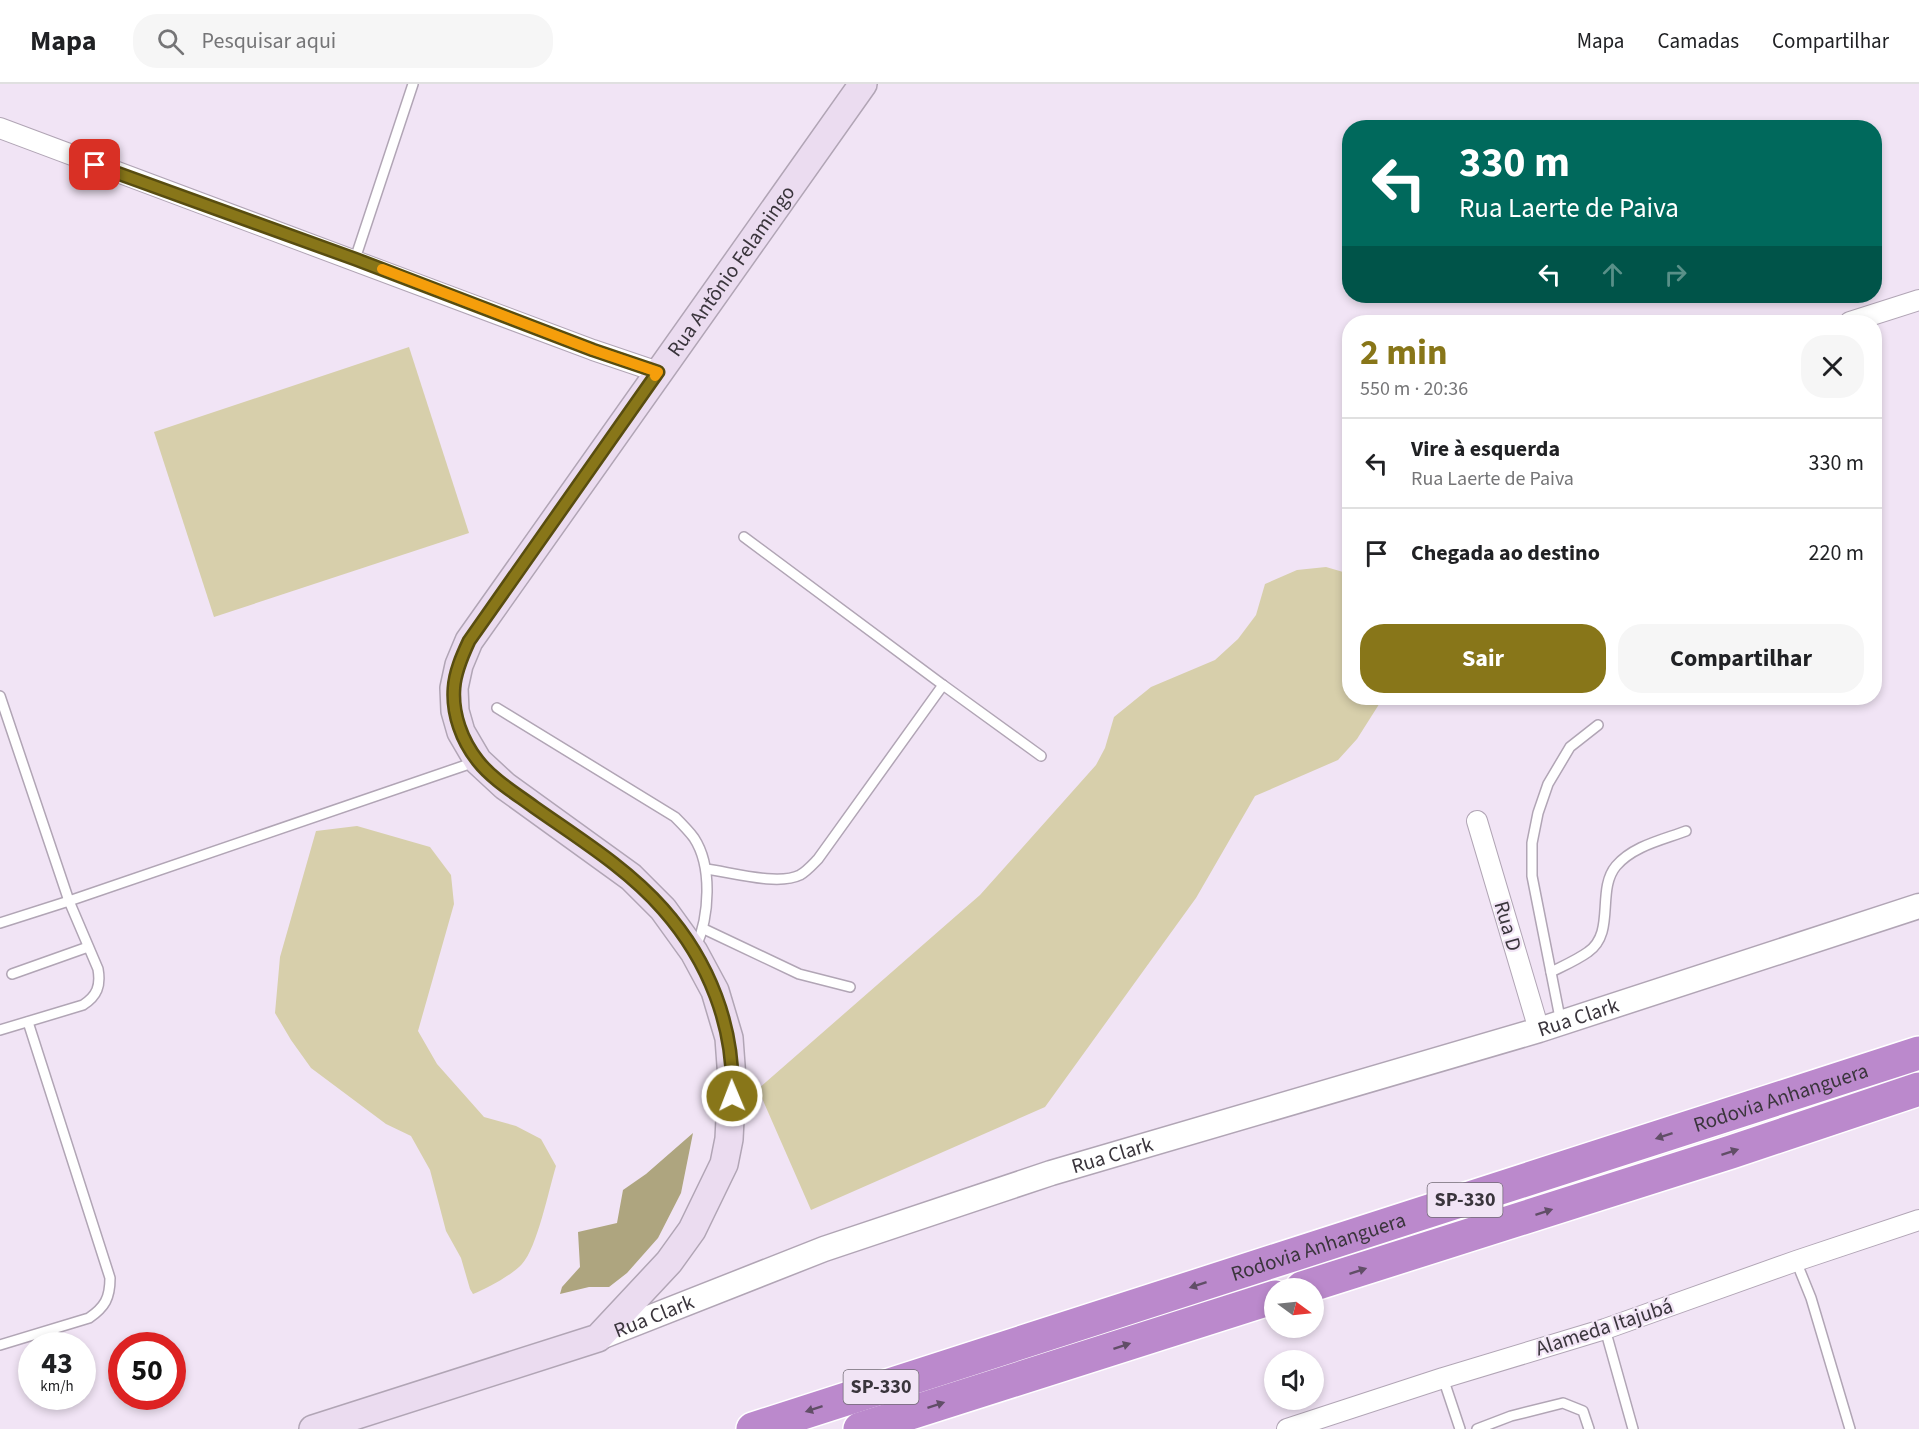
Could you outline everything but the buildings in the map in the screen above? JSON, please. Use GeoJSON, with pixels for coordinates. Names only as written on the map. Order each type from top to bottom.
{"type":"FeatureCollection","features":[{"type":"Feature","properties":{"kind":"highway","name":"Rodovia Anhanguera"},"geometry":{"type":"LineString","coordinates":[[753,1429],[1919,1053]]}},
{"type":"Feature","properties":{"kind":"highway","name":"Rodovia Anhanguera"},"geometry":{"type":"LineString","coordinates":[[1324,1281],[1731,1152],[1919,1089]]}},
{"type":"Feature","properties":{"kind":"highway","name":"Rodovia Anhanguera"},"geometry":{"type":"LineString","coordinates":[[860,1429],[1264,1300]]}},
{"type":"Feature","properties":{"kind":"main road","name":"Rua Antônio Felamingo"},"geometry":{"type":"LineString","coordinates":[[598,1338],[669,1262],[692,1230],[724,1164],[729,1139],[732,1079],[729,1038],[699,941],[631,877],[505,786],[478,761],[461,732],[455,711],[454,688],[459,665],[469,641],[863,84]]}},
{"type":"Feature","properties":{"kind":"main road","name":"Rua Clark"},"geometry":{"type":"LineString","coordinates":[[313,1429],[598,1338]]}},
{"type":"Feature","properties":{"kind":"street"},"geometry":{"type":"LineString","coordinates":[[0,128],[658,372]]}},
{"type":"Feature","properties":{"kind":"street"},"geometry":{"type":"LineString","coordinates":[[1872,315],[1919,300]]}},
{"type":"Feature","properties":{"kind":"street","name":"Rua D"},"geometry":{"type":"LineString","coordinates":[[1477,822],[1550,1026]]}},
{"type":"Feature","properties":{"kind":"street","name":"Rua Clark"},"geometry":{"type":"LineString","coordinates":[[598,1338],[824,1249],[1051,1173],[1550,1026],[1919,906]]}},
{"type":"Feature","properties":{"kind":"street","name":"Alameda Itajubá"},"geometry":{"type":"LineString","coordinates":[[1287,1429],[1443,1378],[1605,1329],[1919,1220]]}},
{"type":"Feature","properties":{"kind":"lane"},"geometry":{"type":"LineString","coordinates":[[355,259],[413,84]]}},
{"type":"Feature","properties":{"kind":"lane"},"geometry":{"type":"LineString","coordinates":[[744,537],[1041,756]]}},
{"type":"Feature","properties":{"kind":"lane"},"geometry":{"type":"LineString","coordinates":[[706,868],[768,878],[788,879],[801,874],[818,859],[943,685]]}},
{"type":"Feature","properties":{"kind":"lane"},"geometry":{"type":"LineString","coordinates":[[0,696],[69,901],[98,969],[100,981],[98,990],[92,999],[83,1005],[0,1030]]}},
{"type":"Feature","properties":{"kind":"lane"},"geometry":{"type":"LineString","coordinates":[[497,708],[675,817],[695,839],[706,868],[706,909],[699,941],[799,974],[850,987]]}},
{"type":"Feature","properties":{"kind":"lane"},"geometry":{"type":"LineString","coordinates":[[1550,1026],[1551,972],[1532,876],[1532,843],[1538,813],[1548,784],[1569,747],[1598,725]]}},
{"type":"Feature","properties":{"kind":"lane"},"geometry":{"type":"LineString","coordinates":[[0,923],[478,761]]}},
{"type":"Feature","properties":{"kind":"lane"},"geometry":{"type":"LineString","coordinates":[[1551,972],[1588,952],[1594,946],[1605,918],[1608,879],[1617,865],[1637,849],[1686,831]]}},
{"type":"Feature","properties":{"kind":"lane"},"geometry":{"type":"LineString","coordinates":[[12,974],[88,947]]}},
{"type":"Feature","properties":{"kind":"lane"},"geometry":{"type":"LineString","coordinates":[[0,1345],[89,1318],[100,1311],[107,1302],[110,1290],[110,1278],[28,1022]]}},
{"type":"Feature","properties":{"kind":"lane"},"geometry":{"type":"LineString","coordinates":[[1796,1261],[1811,1298],[1850,1429]]}},
{"type":"Feature","properties":{"kind":"lane"},"geometry":{"type":"LineString","coordinates":[[1605,1329],[1633,1429]]}},
{"type":"Feature","properties":{"kind":"lane"},"geometry":{"type":"LineString","coordinates":[[1443,1378],[1460,1429]]}},
{"type":"Feature","properties":{"kind":"lane"},"geometry":{"type":"LineString","coordinates":[[1477,1429],[1511,1416],[1563,1403],[1583,1411],[1589,1429]]}},
{"type":"Feature","properties":{"kind":"shaded area"},"geometry":{"type":"Polygon","coordinates":[[[409,347],[469,533],[214,617],[154,432],[409,347]]]}},
{"type":"Feature","properties":{"kind":"shaded area"},"geometry":{"type":"Polygon","coordinates":[[[1326,567],[1342,572],[1342,705],[1379,705],[1357,739],[1338,760],[1255,796],[1196,898],[1045,1107],[811,1210],[758,1089],[980,895],[1096,765],[1105,748],[1114,717],[1151,687],[1215,660],[1238,639],[1256,615],[1265,584],[1297,570],[1326,567]]]}},
{"type":"Feature","properties":{"kind":"shaded area"},"geometry":{"type":"Polygon","coordinates":[[[357,826],[430,847],[451,875],[454,904],[418,1031],[437,1064],[484,1117],[516,1126],[541,1139],[556,1166],[538,1232],[522,1264],[512,1273],[473,1294],[461,1258],[446,1231],[430,1170],[411,1136],[386,1124],[311,1068],[275,1013],[280,957],[316,831],[357,826]]]}},
{"type":"Feature","properties":{"kind":"shaded area"},"geometry":{"type":"Polygon","coordinates":[[[693,1133],[681,1193],[658,1238],[627,1273],[609,1287],[589,1287],[560,1294],[562,1287],[580,1267],[578,1232],[617,1223],[623,1190],[646,1174],[693,1133]]]}},
{"type":"Feature","properties":{"kind":"slow traffic"},"geometry":{"type":"LineString","coordinates":[[382,269],[593,350],[658,372],[655,376]]}},
{"type":"Feature","properties":{"kind":"route"},"geometry":{"type":"LineString","coordinates":[[95,165],[658,372],[469,641],[459,665],[454,688],[455,711],[461,732],[478,761],[505,786],[631,877],[663,909],[684,938],[715,991],[729,1038],[732,1096]]}}]}
